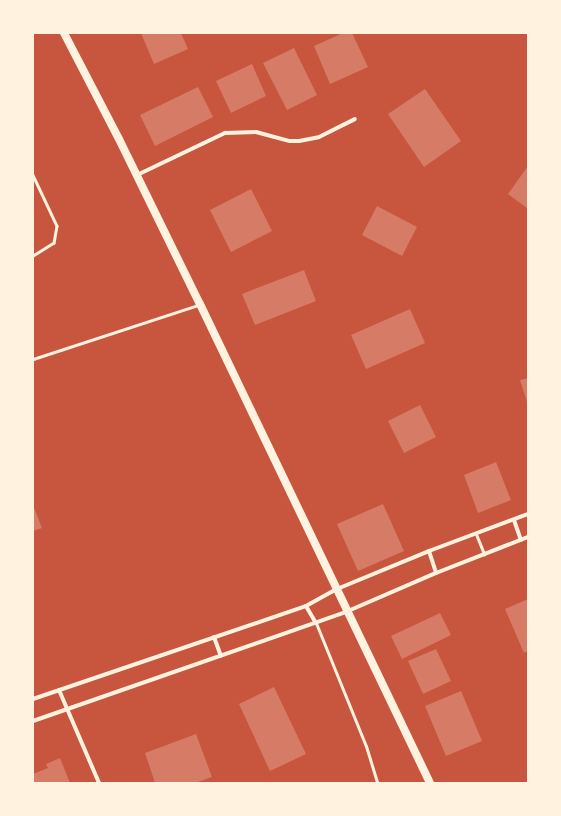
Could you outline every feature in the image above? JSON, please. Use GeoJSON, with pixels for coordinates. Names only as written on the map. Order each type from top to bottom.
{"type":"FeatureCollection","features":[{"type":"Feature","properties":{"kind":"main road"},"geometry":{"type":"LineString","coordinates":[[64,33],[137,175],[200,304],[430,783]]}},
{"type":"Feature","properties":{"kind":"street"},"geometry":{"type":"LineString","coordinates":[[137,175],[224,133],[256,132],[290,141],[299,141],[319,137],[355,119]]}},
{"type":"Feature","properties":{"kind":"street"},"geometry":{"type":"LineString","coordinates":[[33,699],[306,606],[338,589],[429,551],[528,514]]}},
{"type":"Feature","properties":{"kind":"street"},"geometry":{"type":"LineString","coordinates":[[514,520],[521,540]]}},
{"type":"Feature","properties":{"kind":"street"},"geometry":{"type":"LineString","coordinates":[[33,721],[316,623],[348,611],[436,573],[528,537]]}},
{"type":"Feature","properties":{"kind":"street"},"geometry":{"type":"LineString","coordinates":[[429,551],[436,573]]}},
{"type":"Feature","properties":{"kind":"street"},"geometry":{"type":"LineString","coordinates":[[306,606],[316,623]]}},
{"type":"Feature","properties":{"kind":"street"},"geometry":{"type":"LineString","coordinates":[[214,637],[221,656]]}},
{"type":"Feature","properties":{"kind":"street"},"geometry":{"type":"LineString","coordinates":[[59,690],[99,783]]}},
{"type":"Feature","properties":{"kind":"lane"},"geometry":{"type":"LineString","coordinates":[[33,359],[200,304]]}},
{"type":"Feature","properties":{"kind":"lane"},"geometry":{"type":"LineString","coordinates":[[476,534],[484,554]]}},
{"type":"Feature","properties":{"kind":"lane"},"geometry":{"type":"LineString","coordinates":[[316,623],[366,746],[378,783]]}},
{"type":"Feature","properties":{"kind":"path"},"geometry":{"type":"LineString","coordinates":[[33,175],[57,226],[54,243],[33,256]]}},
{"type":"Feature","properties":{"kind":"building"},"geometry":{"type":"Polygon","coordinates":[[[141,33],[181,33],[188,49],[154,64],[141,33]]]}},
{"type":"Feature","properties":{"kind":"building"},"geometry":{"type":"Polygon","coordinates":[[[343,33],[352,33],[368,67],[330,84],[314,46],[343,33]]]}},
{"type":"Feature","properties":{"kind":"building"},"geometry":{"type":"Polygon","coordinates":[[[294,48],[317,95],[287,110],[263,63],[294,48]]]}},
{"type":"Feature","properties":{"kind":"building"},"geometry":{"type":"Polygon","coordinates":[[[252,64],[266,96],[231,113],[216,81],[252,64]]]}},
{"type":"Feature","properties":{"kind":"building"},"geometry":{"type":"Polygon","coordinates":[[[198,87],[213,117],[155,146],[140,115],[198,87]]]}},
{"type":"Feature","properties":{"kind":"building"},"geometry":{"type":"Polygon","coordinates":[[[425,89],[461,141],[424,167],[388,114],[425,89]]]}},
{"type":"Feature","properties":{"kind":"building"},"geometry":{"type":"Polygon","coordinates":[[[528,166],[528,209],[508,194],[528,166]]]}},
{"type":"Feature","properties":{"kind":"building"},"geometry":{"type":"Polygon","coordinates":[[[251,189],[272,231],[231,252],[210,210],[251,189]]]}},
{"type":"Feature","properties":{"kind":"building"},"geometry":{"type":"Polygon","coordinates":[[[377,206],[417,227],[402,256],[362,235],[377,206]]]}},
{"type":"Feature","properties":{"kind":"building"},"geometry":{"type":"Polygon","coordinates":[[[304,270],[316,301],[255,325],[242,294],[304,270]]]}},
{"type":"Feature","properties":{"kind":"building"},"geometry":{"type":"Polygon","coordinates":[[[410,309],[425,343],[366,369],[351,335],[410,309]]]}},
{"type":"Feature","properties":{"kind":"building"},"geometry":{"type":"Polygon","coordinates":[[[528,378],[528,405],[520,380],[528,378]]]}},
{"type":"Feature","properties":{"kind":"building"},"geometry":{"type":"Polygon","coordinates":[[[420,405],[436,437],[404,453],[388,421],[420,405]]]}},
{"type":"Feature","properties":{"kind":"building"},"geometry":{"type":"Polygon","coordinates":[[[496,462],[511,500],[478,513],[464,475],[496,462]]]}},
{"type":"Feature","properties":{"kind":"building"},"geometry":{"type":"Polygon","coordinates":[[[383,504],[404,551],[358,571],[337,524],[383,504]]]}},
{"type":"Feature","properties":{"kind":"building"},"geometry":{"type":"Polygon","coordinates":[[[33,505],[42,528],[33,531],[33,505]]]}},
{"type":"Feature","properties":{"kind":"building"},"geometry":{"type":"Polygon","coordinates":[[[528,599],[528,651],[524,653],[505,609],[528,599]]]}},
{"type":"Feature","properties":{"kind":"building"},"geometry":{"type":"Polygon","coordinates":[[[440,613],[451,635],[402,659],[391,636],[440,613]]]}},
{"type":"Feature","properties":{"kind":"building"},"geometry":{"type":"Polygon","coordinates":[[[436,649],[451,681],[423,694],[408,661],[436,649]]]}},
{"type":"Feature","properties":{"kind":"building"},"geometry":{"type":"Polygon","coordinates":[[[274,687],[306,754],[270,771],[239,704],[274,687]]]}},
{"type":"Feature","properties":{"kind":"building"},"geometry":{"type":"Polygon","coordinates":[[[461,691],[482,741],[446,756],[425,706],[461,691]]]}},
{"type":"Feature","properties":{"kind":"building"},"geometry":{"type":"Polygon","coordinates":[[[196,734],[212,777],[195,783],[155,783],[145,753],[196,734]]]}},
{"type":"Feature","properties":{"kind":"building"},"geometry":{"type":"Polygon","coordinates":[[[60,758],[70,783],[33,783],[33,774],[48,768],[46,764],[60,758]]]}}]}
